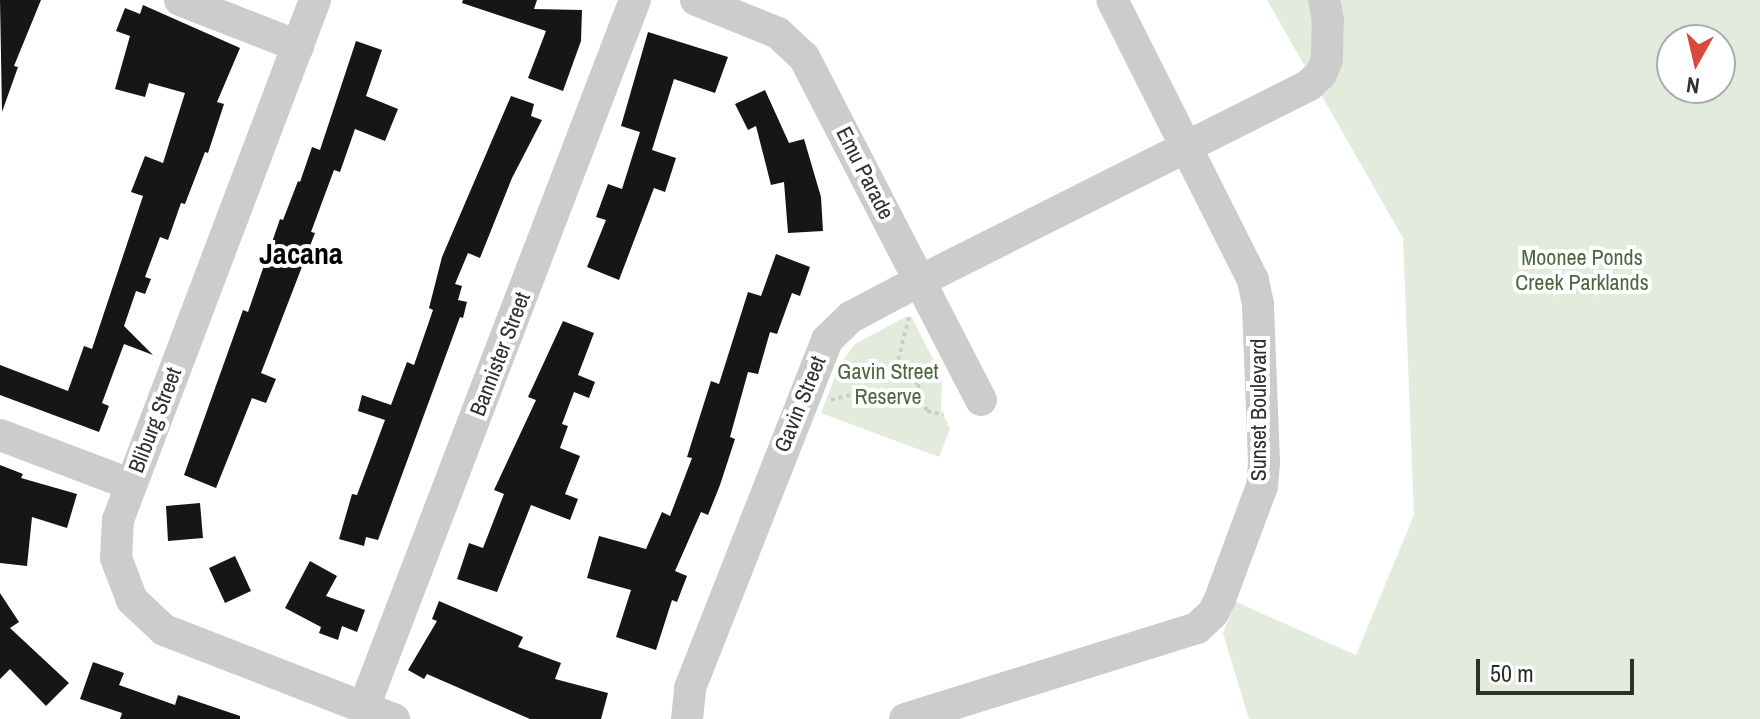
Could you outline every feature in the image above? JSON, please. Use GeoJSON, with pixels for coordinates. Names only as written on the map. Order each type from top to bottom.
{"type":"FeatureCollection","features":[{"type":"Feature","properties":{"kind":"street"},"geometry":{"type":"LineString","coordinates":[[180,0],[298,46]]}},
{"type":"Feature","properties":{"kind":"street","name":"Bliburg Street"},"geometry":{"type":"LineString","coordinates":[[315,0],[130,484],[118,520],[116,558],[132,600],[148,618],[185,640],[364,707]]}},
{"type":"Feature","properties":{"kind":"street","name":"Bannister Street"},"geometry":{"type":"LineString","coordinates":[[364,707],[635,0]]}},
{"type":"Feature","properties":{"kind":"street","name":"Emu Parade"},"geometry":{"type":"LineString","coordinates":[[696,0],[778,33],[804,57],[915,296],[981,400]]}},
{"type":"Feature","properties":{"kind":"street","name":"Sunset Boulevard"},"geometry":{"type":"LineString","coordinates":[[905,719],[1186,632],[1205,623],[1220,599],[1264,474],[1258,304],[1249,268],[1112,0]]}},
{"type":"Feature","properties":{"kind":"street","name":"Gavin Street"},"geometry":{"type":"LineString","coordinates":[[687,719],[690,688],[818,354],[827,340],[851,317],[915,296],[1186,146],[1309,85],[1321,74],[1329,43],[1324,0]]}},
{"type":"Feature","properties":{"kind":"street"},"geometry":{"type":"LineString","coordinates":[[0,435],[130,484]]}},
{"type":"Feature","properties":{"kind":"street"},"geometry":{"type":"LineString","coordinates":[[364,707],[394,719]]}},
{"type":"Feature","properties":{"kind":"path"},"geometry":{"type":"LineString","coordinates":[[915,296],[897,365],[918,384],[927,411],[944,415]]}},
{"type":"Feature","properties":{"kind":"path"},"geometry":{"type":"LineString","coordinates":[[821,404],[850,395]]}},
{"type":"Feature","properties":{"kind":"green space","name":"Moonee Ponds Creek Parklands"},"geometry":{"type":"Polygon","coordinates":[[[1267,0],[1760,0],[1760,719],[1249,719],[1223,633],[1236,602],[1356,655],[1414,515],[1403,238],[1267,0]]]}},
{"type":"Feature","properties":{"kind":"green space","name":"Gavin Street Reserve"},"geometry":{"type":"Polygon","coordinates":[[[905,317],[912,318],[942,376],[941,409],[950,429],[939,457],[821,413],[839,366],[855,344],[905,317]]]}},
{"type":"Feature","properties":{"kind":"building"},"geometry":{"type":"Polygon","coordinates":[[[0,0],[41,0],[14,66],[18,67],[2,112],[0,0]]]}},
{"type":"Feature","properties":{"kind":"building"},"geometry":{"type":"Polygon","coordinates":[[[463,0],[537,0],[534,9],[582,10],[581,41],[563,91],[528,78],[546,31],[462,3],[463,0]]]}},
{"type":"Feature","properties":{"kind":"building"},"geometry":{"type":"Polygon","coordinates":[[[143,5],[240,48],[217,102],[224,104],[208,153],[205,152],[185,204],[181,203],[168,240],[160,237],[145,277],[151,279],[145,294],[136,291],[124,326],[153,355],[124,344],[102,403],[109,406],[99,432],[0,395],[0,365],[68,391],[84,346],[92,349],[143,196],[131,192],[145,156],[163,163],[185,93],[149,83],[145,97],[115,89],[130,36],[116,31],[125,8],[140,14],[143,5]]]}},
{"type":"Feature","properties":{"kind":"building"},"geometry":{"type":"Polygon","coordinates":[[[648,32],[728,57],[715,93],[674,79],[652,150],[676,158],[665,192],[654,188],[619,280],[587,267],[606,220],[596,217],[608,184],[622,189],[640,132],[621,126],[648,32]]]}},
{"type":"Feature","properties":{"kind":"building"},"geometry":{"type":"Polygon","coordinates":[[[356,41],[382,50],[366,96],[398,109],[385,141],[355,129],[340,172],[334,170],[311,232],[315,233],[261,373],[276,379],[266,403],[252,398],[216,488],[184,475],[243,310],[248,312],[280,219],[283,220],[300,182],[312,147],[320,150],[356,41]]]}},
{"type":"Feature","properties":{"kind":"building"},"geometry":{"type":"Polygon","coordinates":[[[765,90],[789,143],[804,139],[821,197],[823,231],[788,233],[784,182],[771,185],[756,126],[748,130],[735,104],[765,90]]]}},
{"type":"Feature","properties":{"kind":"building"},"geometry":{"type":"Polygon","coordinates":[[[511,96],[534,104],[531,116],[542,120],[512,178],[480,258],[468,253],[455,284],[462,286],[458,300],[467,302],[463,318],[460,317],[378,540],[366,537],[364,546],[339,539],[352,494],[357,495],[385,420],[358,411],[362,395],[391,405],[407,362],[414,365],[433,310],[429,308],[442,257],[511,96]]]}},
{"type":"Feature","properties":{"kind":"building"},"geometry":{"type":"Polygon","coordinates":[[[776,254],[810,267],[800,296],[792,293],[777,334],[770,332],[758,374],[748,372],[730,437],[735,439],[720,485],[708,515],[701,512],[675,571],[687,576],[677,602],[672,600],[656,650],[616,637],[631,590],[587,578],[599,536],[646,549],[662,512],[670,516],[692,458],[687,457],[711,381],[719,384],[748,292],[761,296],[776,254]]]}},
{"type":"Feature","properties":{"kind":"building"},"geometry":{"type":"Polygon","coordinates":[[[563,321],[594,333],[578,375],[595,382],[589,398],[574,392],[562,424],[568,426],[560,448],[580,456],[565,494],[578,499],[570,520],[531,505],[497,592],[457,579],[469,543],[483,548],[504,494],[494,490],[536,400],[528,397],[563,321]]]}},
{"type":"Feature","properties":{"kind":"building"},"geometry":{"type":"Polygon","coordinates":[[[0,465],[23,474],[21,478],[77,494],[67,528],[32,517],[27,566],[0,563],[0,465]]]}},
{"type":"Feature","properties":{"kind":"building"},"geometry":{"type":"Polygon","coordinates":[[[200,503],[203,538],[168,541],[166,506],[200,503]]]}},
{"type":"Feature","properties":{"kind":"building"},"geometry":{"type":"Polygon","coordinates":[[[235,556],[251,591],[225,603],[209,568],[235,556]]]}},
{"type":"Feature","properties":{"kind":"building"},"geometry":{"type":"Polygon","coordinates":[[[310,561],[337,576],[326,596],[365,610],[357,632],[342,626],[338,640],[319,633],[321,627],[285,608],[310,561]]]}},
{"type":"Feature","properties":{"kind":"building"},"geometry":{"type":"Polygon","coordinates":[[[0,593],[19,622],[10,628],[69,683],[46,706],[10,669],[0,679],[0,593]]]}},
{"type":"Feature","properties":{"kind":"building"},"geometry":{"type":"Polygon","coordinates":[[[439,601],[523,637],[518,647],[561,663],[555,679],[608,693],[601,719],[530,719],[427,674],[424,679],[408,670],[437,621],[432,619],[439,601]]]}},
{"type":"Feature","properties":{"kind":"building"},"geometry":{"type":"Polygon","coordinates":[[[93,662],[124,673],[119,685],[175,705],[178,695],[240,716],[240,719],[120,719],[122,713],[80,699],[93,662]]]}},
{"type":"Feature","properties":{"kind":"district","name":"Jacana"},"geometry":{"type":"Point","coordinates":[301,253]}}]}
